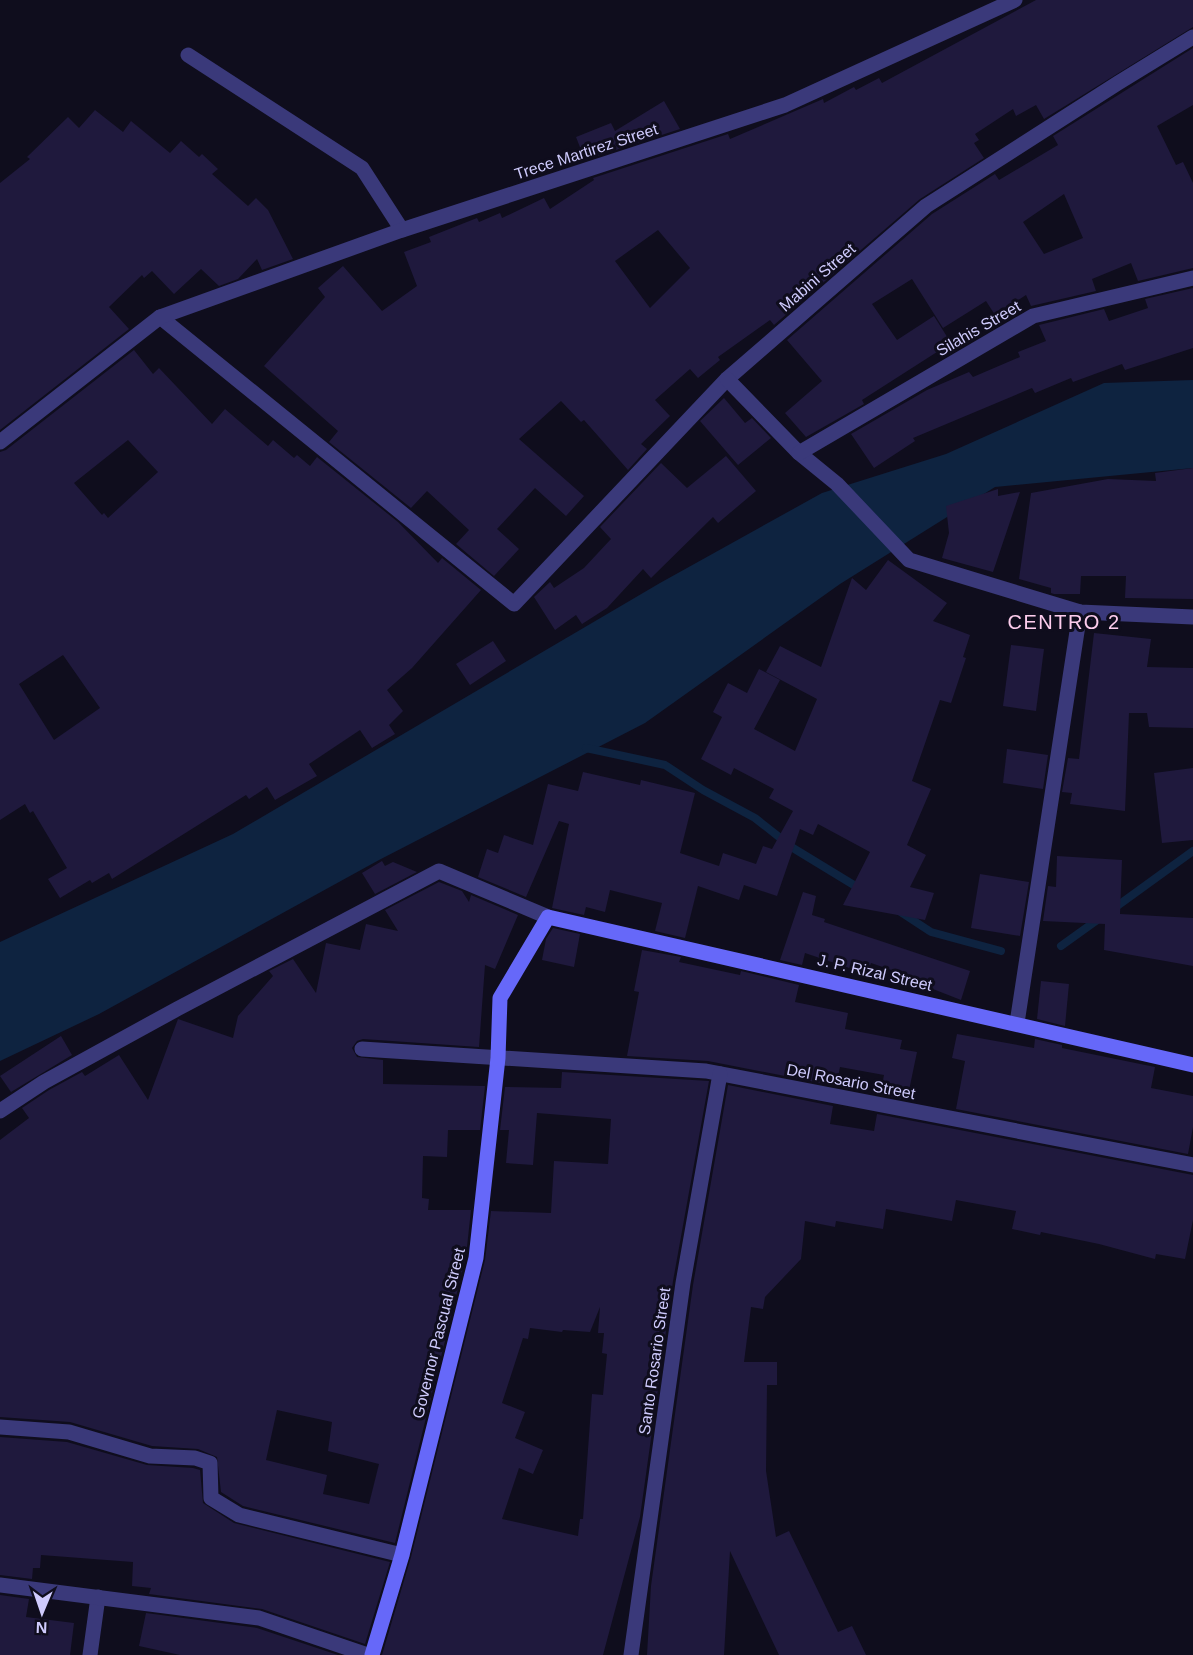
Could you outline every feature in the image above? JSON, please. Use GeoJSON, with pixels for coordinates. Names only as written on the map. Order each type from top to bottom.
{"type":"FeatureCollection","features":[{"type":"Feature","properties":{"kind":"street","name":"Trece Martirez Street"},"geometry":{"type":"LineString","coordinates":[[0,442],[160,317],[402,231],[785,105],[1015,0]]}},
{"type":"Feature","properties":{"kind":"street","name":"Mabini Street"},"geometry":{"type":"LineString","coordinates":[[160,317],[514,604],[727,379],[926,206],[1193,37]]}},
{"type":"Feature","properties":{"kind":"street"},"geometry":{"type":"LineString","coordinates":[[188,55],[362,168],[402,231]]}},
{"type":"Feature","properties":{"kind":"street","name":"Silahis Street"},"geometry":{"type":"LineString","coordinates":[[799,453],[1033,316],[1193,278]]}},
{"type":"Feature","properties":{"kind":"street"},"geometry":{"type":"LineString","coordinates":[[727,379],[799,453],[837,484],[909,560],[1080,612],[1193,617]]}},
{"type":"Feature","properties":{"kind":"street"},"geometry":{"type":"LineString","coordinates":[[1017,1023],[1080,612]]}},
{"type":"Feature","properties":{"kind":"street"},"geometry":{"type":"LineString","coordinates":[[0,1111],[44,1082],[439,871],[548,917]]}},
{"type":"Feature","properties":{"kind":"street","name":"J. P. Rizal Street"},"geometry":{"type":"LineString","coordinates":[[548,917],[1193,1065]]}},
{"type":"Feature","properties":{"kind":"street","name":"Governor Pascual Street"},"geometry":{"type":"LineString","coordinates":[[370,1655],[402,1555],[477,1258],[498,1058],[500,998],[548,917]]}},
{"type":"Feature","properties":{"kind":"street","name":"Del Rosario Street"},"geometry":{"type":"LineString","coordinates":[[362,1049],[720,1074],[1193,1165]]}},
{"type":"Feature","properties":{"kind":"street","name":"Santo Rosario Street"},"geometry":{"type":"LineString","coordinates":[[630,1655],[683,1282],[720,1074]]}},
{"type":"Feature","properties":{"kind":"street"},"geometry":{"type":"LineString","coordinates":[[0,1427],[69,1432],[150,1456],[195,1458],[210,1463],[211,1498],[239,1515],[402,1555]]}},
{"type":"Feature","properties":{"kind":"street"},"geometry":{"type":"LineString","coordinates":[[0,1585],[259,1618],[370,1655]]}},
{"type":"Feature","properties":{"kind":"street"},"geometry":{"type":"LineString","coordinates":[[90,1655],[98,1597]]}},
{"type":"Feature","properties":{"kind":"water"},"geometry":{"type":"Polygon","coordinates":[[[1193,380],[1193,468],[995,487],[840,584],[645,723],[379,860],[99,1014],[0,1061],[0,942],[233,834],[660,583],[822,493],[946,454],[1104,383],[1193,380]]]}},
{"type":"Feature","properties":{"kind":"building"},"geometry":{"type":"Polygon","coordinates":[[[1036,0],[1193,0],[1193,27],[1044,119],[1036,105],[1016,116],[1013,109],[975,134],[979,140],[974,143],[984,158],[920,199],[774,325],[770,320],[718,357],[720,360],[698,378],[690,369],[655,400],[670,416],[641,444],[647,449],[628,470],[584,420],[581,422],[561,401],[519,439],[584,496],[566,516],[535,488],[497,529],[519,549],[494,576],[456,544],[469,530],[427,491],[411,508],[329,442],[338,431],[264,366],[325,297],[318,288],[343,266],[382,311],[417,286],[404,252],[431,242],[429,237],[477,218],[479,222],[500,213],[502,218],[544,198],[550,209],[594,180],[593,178],[728,134],[730,139],[823,99],[824,103],[854,87],[856,90],[879,78],[882,83],[1036,0]],[[658,230],[615,261],[650,308],[690,268],[658,230]]]}},
{"type":"Feature","properties":{"kind":"building"},"geometry":{"type":"Polygon","coordinates":[[[1193,48],[1193,105],[1157,126],[1176,165],[1183,162],[1193,183],[1193,268],[1138,281],[1131,263],[1092,279],[1096,291],[1031,306],[1026,295],[995,315],[986,301],[943,328],[912,279],[872,304],[897,340],[934,316],[951,343],[862,400],[864,404],[806,437],[785,413],[822,381],[787,340],[932,214],[995,174],[999,180],[1058,145],[1053,136],[1193,48]],[[1064,194],[1023,222],[1044,254],[1083,238],[1064,194]]]}},
{"type":"Feature","properties":{"kind":"building"},"geometry":{"type":"Polygon","coordinates":[[[664,101],[680,129],[585,160],[576,137],[611,123],[615,131],[664,101]]]}},
{"type":"Feature","properties":{"kind":"building"},"geometry":{"type":"Polygon","coordinates":[[[95,110],[123,132],[131,121],[170,153],[181,141],[199,157],[202,154],[218,169],[212,174],[248,206],[256,198],[268,210],[293,259],[262,270],[257,259],[238,279],[219,286],[201,269],[174,294],[152,271],[144,278],[142,275],[109,307],[129,329],[0,430],[0,183],[30,159],[27,157],[68,117],[79,128],[95,110]]]}},
{"type":"Feature","properties":{"kind":"building"},"geometry":{"type":"Polygon","coordinates":[[[1193,288],[1193,348],[1125,370],[1122,364],[1073,382],[1071,378],[1035,393],[1032,388],[913,438],[915,441],[874,468],[851,434],[927,390],[969,372],[973,377],[1020,357],[1018,352],[1046,341],[1039,325],[1104,309],[1109,321],[1148,308],[1145,299],[1193,288]]]}},
{"type":"Feature","properties":{"kind":"building"},"geometry":{"type":"Polygon","coordinates":[[[134,350],[153,374],[159,368],[212,424],[225,409],[268,446],[273,440],[294,458],[297,455],[310,466],[317,457],[398,522],[438,563],[442,558],[481,590],[412,668],[387,690],[403,711],[389,725],[395,734],[372,748],[360,730],[309,764],[317,776],[275,800],[267,787],[249,799],[246,795],[112,879],[109,873],[92,883],[90,880],[60,898],[48,879],[67,868],[33,811],[30,813],[25,804],[0,820],[0,452],[6,450],[134,350]],[[128,440],[74,483],[102,515],[104,513],[108,518],[158,472],[128,440]],[[63,655],[19,684],[54,740],[100,708],[63,655]]]}},
{"type":"Feature","properties":{"kind":"building"},"geometry":{"type":"Polygon","coordinates":[[[724,398],[745,423],[752,418],[771,438],[738,465],[700,421],[724,398]]]}},
{"type":"Feature","properties":{"kind":"building"},"geometry":{"type":"Polygon","coordinates":[[[726,456],[756,491],[718,523],[713,517],[651,578],[643,569],[607,608],[582,624],[576,615],[555,630],[534,597],[550,582],[554,588],[584,568],[611,539],[600,527],[661,463],[687,488],[726,456]]]}},
{"type":"Feature","properties":{"kind":"building"},"geometry":{"type":"Polygon","coordinates":[[[1193,468],[1193,599],[1125,598],[1126,576],[1081,576],[1080,594],[1054,594],[1051,593],[1051,588],[1019,579],[1031,493],[1108,479],[1156,481],[1155,473],[1193,468]]]}},
{"type":"Feature","properties":{"kind":"building"},"geometry":{"type":"Polygon","coordinates":[[[998,489],[998,496],[1020,492],[993,572],[942,558],[949,533],[946,506],[998,489]]]}},
{"type":"Feature","properties":{"kind":"building"},"geometry":{"type":"Polygon","coordinates":[[[888,560],[947,603],[933,621],[970,635],[963,657],[966,658],[951,703],[940,700],[912,781],[931,789],[907,845],[926,855],[910,887],[934,893],[925,920],[843,905],[870,852],[818,824],[813,835],[800,829],[777,896],[744,885],[739,900],[698,886],[685,938],[655,931],[662,903],[610,890],[605,912],[586,907],[584,915],[552,908],[569,824],[559,821],[526,897],[478,877],[487,849],[498,853],[504,835],[533,845],[548,784],[578,791],[583,772],[640,785],[641,780],[695,793],[680,853],[719,866],[723,853],[756,864],[763,846],[772,849],[793,811],[769,798],[774,789],[734,768],[731,775],[701,759],[722,717],[713,712],[728,683],[747,693],[759,669],[780,680],[754,729],[795,751],[817,699],[766,672],[780,646],[821,667],[852,578],[866,590],[888,560]]]}},
{"type":"Feature","properties":{"kind":"building"},"geometry":{"type":"Polygon","coordinates":[[[1094,633],[1151,639],[1147,667],[1193,668],[1193,728],[1149,727],[1147,713],[1129,713],[1125,811],[1070,804],[1072,793],[1062,792],[1068,758],[1079,759],[1094,633]]]}},
{"type":"Feature","properties":{"kind":"building"},"geometry":{"type":"Polygon","coordinates":[[[493,641],[506,661],[470,685],[456,664],[493,641]]]}},
{"type":"Feature","properties":{"kind":"building"},"geometry":{"type":"Polygon","coordinates":[[[1011,645],[1044,649],[1036,711],[1003,706],[1011,645]]]}},
{"type":"Feature","properties":{"kind":"building"},"geometry":{"type":"Polygon","coordinates":[[[1007,749],[1048,755],[1043,789],[1003,783],[1007,749]]]}},
{"type":"Feature","properties":{"kind":"building"},"geometry":{"type":"Polygon","coordinates":[[[1193,768],[1193,840],[1162,843],[1154,773],[1193,768]]]}},
{"type":"Feature","properties":{"kind":"building"},"geometry":{"type":"Polygon","coordinates":[[[1057,856],[1122,860],[1120,914],[1193,918],[1193,966],[1104,950],[1105,924],[1043,921],[1048,886],[1056,887],[1057,856]]]}},
{"type":"Feature","properties":{"kind":"building"},"geometry":{"type":"Polygon","coordinates":[[[382,861],[385,866],[393,862],[417,872],[375,894],[362,873],[382,861]]]}},
{"type":"Feature","properties":{"kind":"building"},"geometry":{"type":"Polygon","coordinates":[[[980,874],[1029,882],[1020,936],[971,928],[980,874]]]}},
{"type":"Feature","properties":{"kind":"building"},"geometry":{"type":"Polygon","coordinates":[[[439,882],[462,891],[469,902],[471,895],[518,915],[495,969],[485,965],[479,1047],[363,1039],[357,1041],[352,1048],[357,1057],[383,1060],[383,1084],[485,1086],[480,1130],[448,1130],[447,1157],[423,1156],[422,1198],[429,1199],[428,1210],[471,1210],[466,1256],[395,1543],[243,1506],[221,1492],[217,1457],[198,1449],[152,1446],[70,1422],[0,1417],[0,1140],[29,1118],[22,1108],[49,1090],[82,1072],[85,1076],[119,1055],[148,1100],[178,1019],[233,1038],[238,1016],[273,976],[269,971],[293,959],[316,993],[326,943],[360,950],[366,924],[398,931],[385,910],[439,882]],[[277,1410],[266,1460],[327,1475],[323,1494],[369,1504],[379,1464],[328,1451],[332,1422],[277,1410]]]}},
{"type":"Feature","properties":{"kind":"building"},"geometry":{"type":"Polygon","coordinates":[[[803,892],[816,896],[812,915],[825,919],[824,922],[970,971],[961,1000],[910,980],[912,977],[871,963],[867,974],[805,953],[802,965],[780,960],[803,892]]]}},
{"type":"Feature","properties":{"kind":"building"},"geometry":{"type":"Polygon","coordinates":[[[553,928],[580,934],[574,967],[542,960],[546,939],[553,928]]]}},
{"type":"Feature","properties":{"kind":"building"},"geometry":{"type":"Polygon","coordinates":[[[642,950],[681,957],[679,962],[740,975],[741,971],[799,985],[795,1002],[848,1013],[845,1029],[902,1040],[900,1049],[917,1052],[907,1100],[880,1095],[884,1075],[840,1067],[836,1086],[708,1061],[627,1056],[639,992],[634,991],[642,950]]]}},
{"type":"Feature","properties":{"kind":"building"},"geometry":{"type":"Polygon","coordinates":[[[1041,981],[1069,984],[1065,1026],[1037,1019],[1041,981]]]}},
{"type":"Feature","properties":{"kind":"building"},"geometry":{"type":"Polygon","coordinates":[[[957,1034],[1034,1048],[1035,1039],[1062,1045],[1062,1048],[1155,1067],[1151,1088],[1193,1096],[1193,1127],[1188,1154],[956,1109],[965,1061],[952,1058],[957,1034]]]}},
{"type":"Feature","properties":{"kind":"building"},"geometry":{"type":"Polygon","coordinates":[[[61,1036],[72,1055],[11,1092],[0,1076],[61,1036]]]}},
{"type":"Feature","properties":{"kind":"building"},"geometry":{"type":"Polygon","coordinates":[[[562,1072],[709,1081],[673,1281],[640,1517],[603,1655],[382,1655],[411,1557],[485,1260],[491,1211],[551,1213],[554,1161],[608,1164],[611,1119],[537,1113],[533,1165],[506,1163],[509,1130],[500,1130],[505,1087],[561,1088],[562,1072]],[[600,1307],[590,1332],[563,1330],[562,1332],[530,1328],[528,1339],[523,1338],[502,1403],[525,1412],[515,1438],[543,1450],[533,1474],[519,1468],[502,1519],[578,1536],[580,1519],[583,1519],[592,1394],[603,1395],[607,1354],[602,1353],[604,1333],[598,1333],[600,1307]]]}},
{"type":"Feature","properties":{"kind":"building"},"geometry":{"type":"Polygon","coordinates":[[[728,1085],[833,1106],[830,1124],[874,1131],[877,1114],[1193,1175],[1193,1220],[1185,1259],[1156,1254],[1155,1259],[1099,1244],[1041,1232],[1040,1235],[1012,1229],[1016,1211],[956,1200],[952,1221],[886,1209],[883,1229],[836,1221],[835,1227],[805,1221],[801,1259],[765,1297],[763,1309],[751,1307],[744,1362],[777,1362],[777,1385],[767,1385],[766,1471],[776,1537],[789,1531],[838,1632],[852,1626],[866,1655],[779,1655],[730,1551],[724,1655],[647,1655],[651,1586],[693,1285],[728,1085]]]}},
{"type":"Feature","properties":{"kind":"building"},"geometry":{"type":"Polygon","coordinates":[[[0,1437],[67,1442],[147,1465],[200,1470],[203,1503],[234,1523],[390,1562],[365,1644],[262,1609],[149,1594],[151,1588],[132,1586],[133,1562],[41,1555],[40,1568],[33,1568],[32,1579],[0,1575],[0,1437]]]}},
{"type":"Feature","properties":{"kind":"building"},"geometry":{"type":"Polygon","coordinates":[[[0,1595],[29,1599],[26,1617],[74,1623],[70,1655],[0,1655],[0,1595]]]}},
{"type":"Feature","properties":{"kind":"building"},"geometry":{"type":"Polygon","coordinates":[[[146,1613],[257,1628],[338,1655],[180,1655],[139,1646],[146,1613]]]}},
{"type":"Feature","properties":{"kind":"waterway"},"geometry":{"type":"LineString","coordinates":[[586,748],[665,765],[703,790],[755,818],[793,848],[862,890]]}},
{"type":"Feature","properties":{"kind":"waterway"},"geometry":{"type":"LineString","coordinates":[[1113,909],[1193,851]]}},
{"type":"Feature","properties":{"kind":"waterway"},"geometry":{"type":"LineString","coordinates":[[899,911],[931,932],[1001,951]]}},
{"type":"Feature","properties":{"kind":"waterway"},"geometry":{"type":"LineString","coordinates":[[1061,946],[1100,918]]}},
{"type":"Feature","properties":{"kind":"district","name":"CENTRO 2"},"geometry":{"type":"Point","coordinates":[1064,622]}}]}
